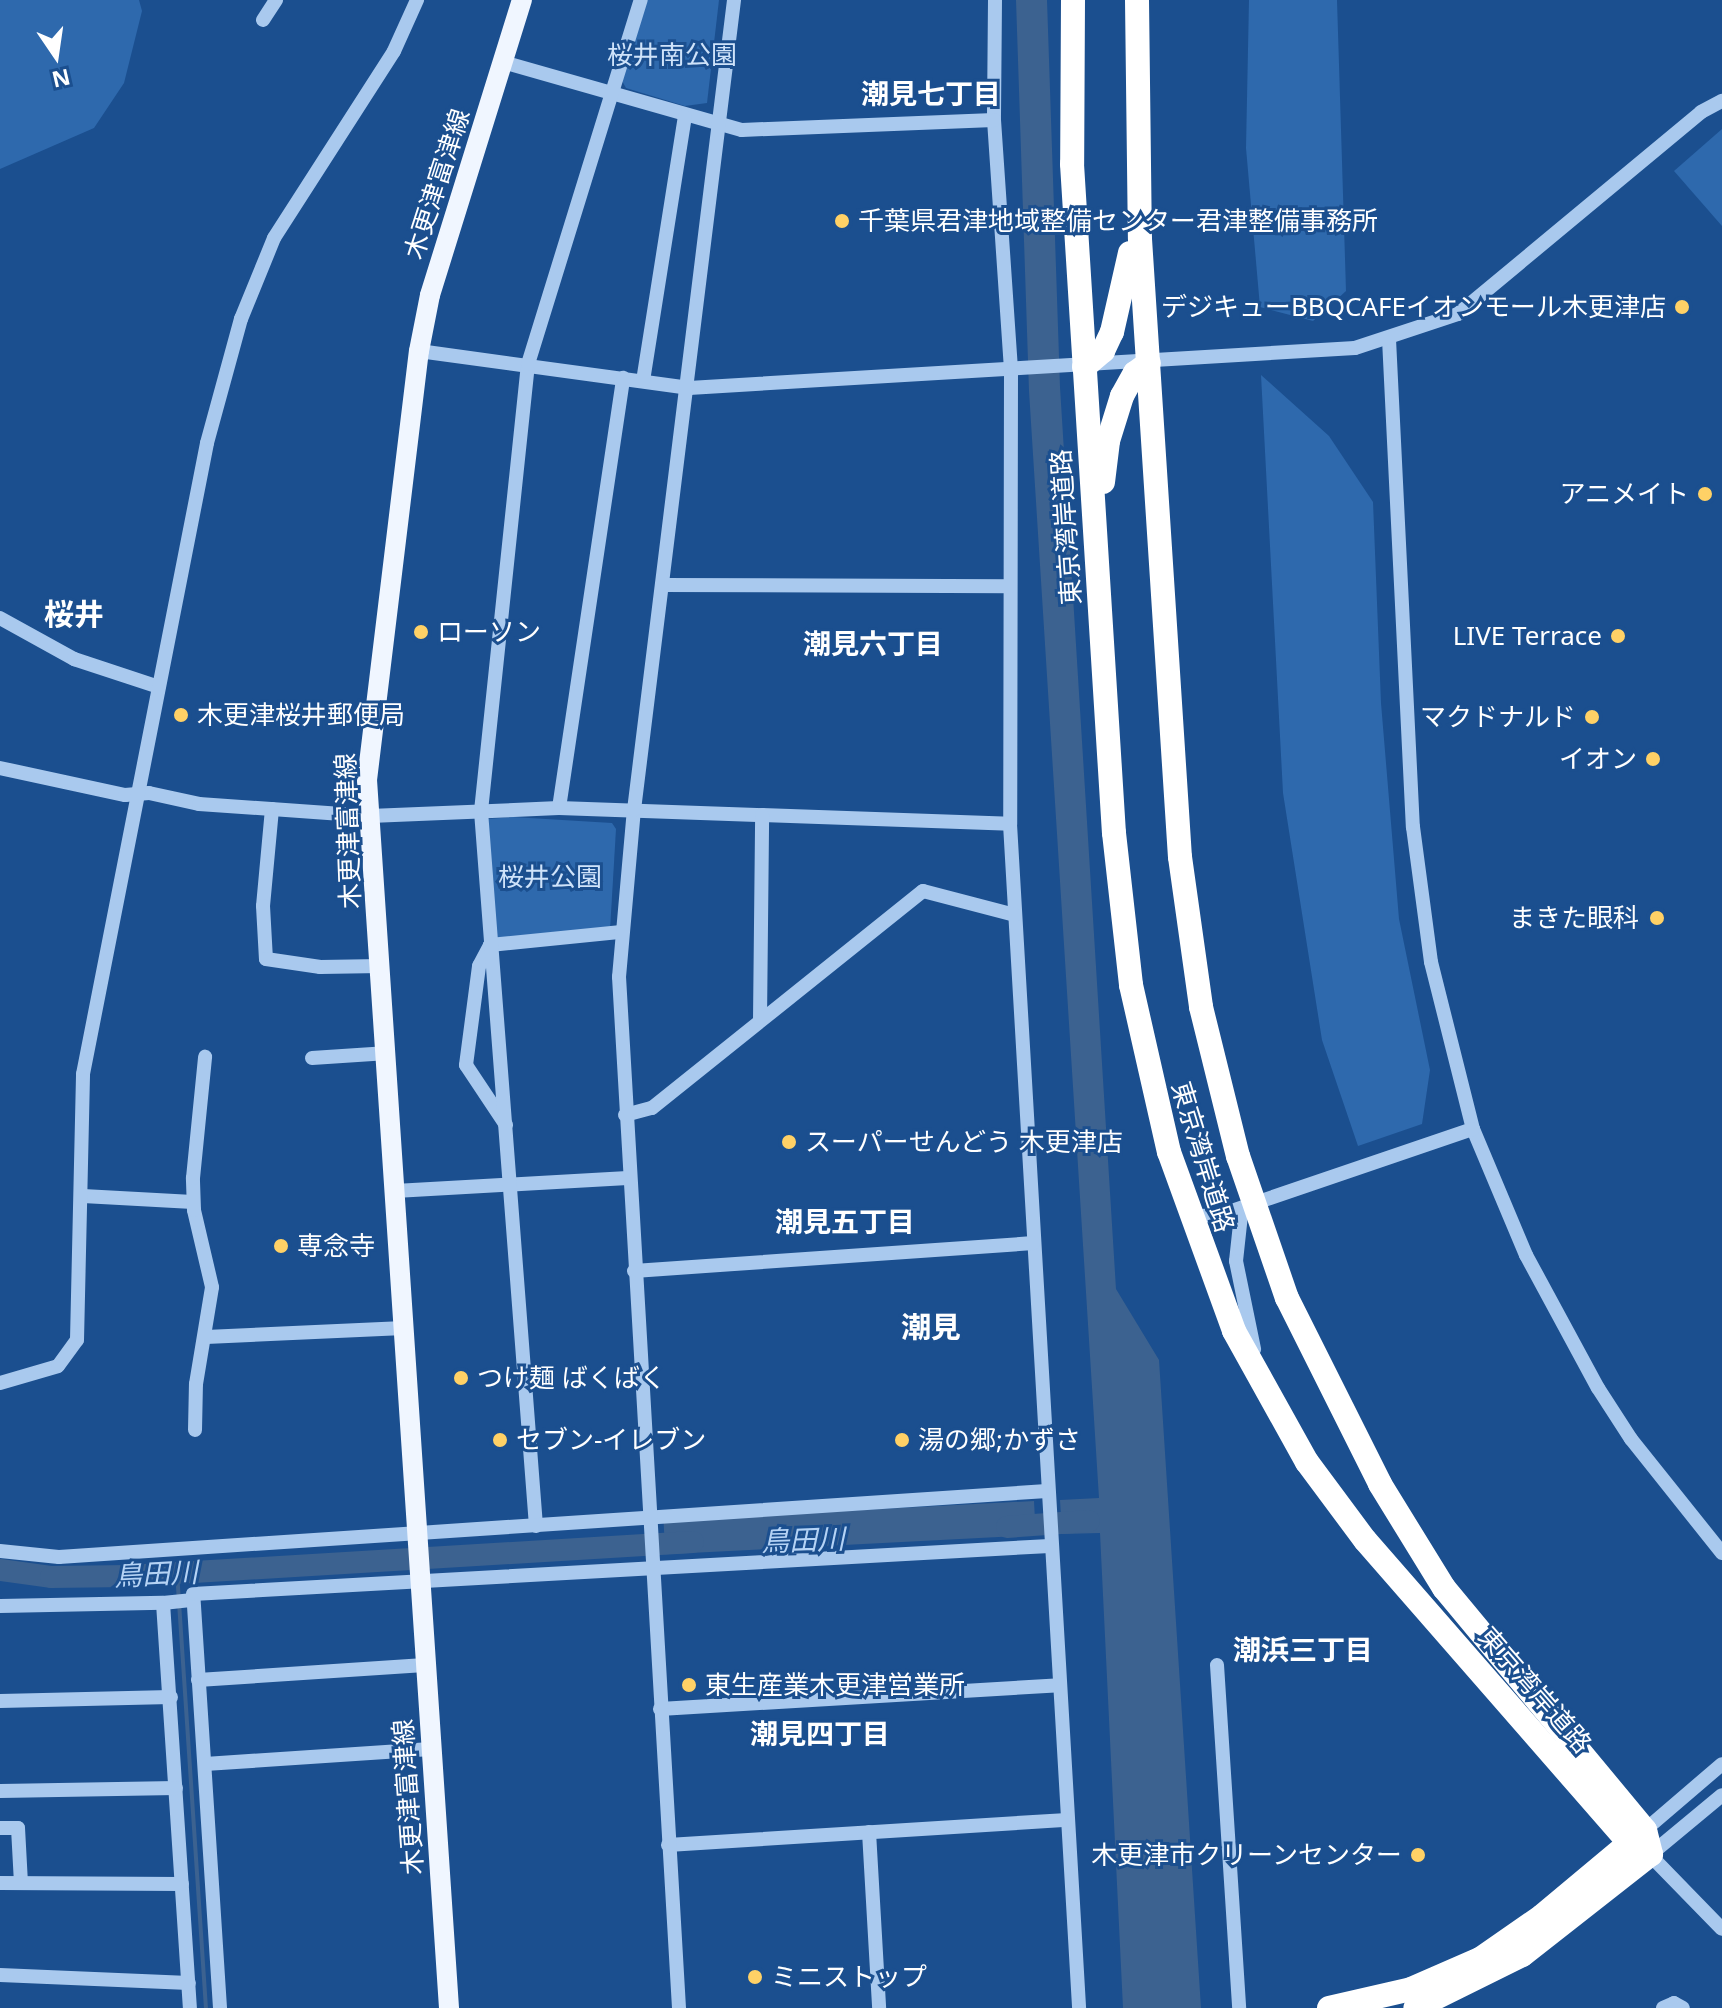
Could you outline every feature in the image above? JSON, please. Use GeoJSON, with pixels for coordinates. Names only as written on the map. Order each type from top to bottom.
{"type":"FeatureCollection","features":[{"type":"Feature","properties":{"kind":"highway","name":"東京湾岸道路"},"geometry":{"type":"LineString","coordinates":[[1073,0],[1072,164],[1099,604],[1126,950],[1151,1082],[1190,1217],[1234,1331],[1289,1433],[1365,1540],[1642,1842]]}},
{"type":"Feature","properties":{"kind":"highway","name":"東京湾岸道路"},"geometry":{"type":"LineString","coordinates":[[1137,0],[1136,131],[1184,893],[1210,1050],[1252,1204],[1324,1380],[1428,1562],[1642,1842]]}},
{"type":"Feature","properties":{"kind":"highway"},"geometry":{"type":"LineString","coordinates":[[1084,367],[1107,342],[1127,283],[1136,131]]}},
{"type":"Feature","properties":{"kind":"highway"},"geometry":{"type":"LineString","coordinates":[[1099,604],[1108,441],[1127,386],[1149,363]]}},
{"type":"Feature","properties":{"kind":"highway"},"geometry":{"type":"LineString","coordinates":[[1329,2008],[1411,1989],[1480,1959],[1642,1842]]}},
{"type":"Feature","properties":{"kind":"highway"},"geometry":{"type":"LineString","coordinates":[[1415,2008],[1515,1960],[1642,1842]]}},
{"type":"Feature","properties":{"kind":"main road","name":"木更津富津線"},"geometry":{"type":"LineString","coordinates":[[449,2008],[370,816],[369,744],[419,351],[430,295],[522,0]]}},
{"type":"Feature","properties":{"kind":"street"},"geometry":{"type":"LineString","coordinates":[[263,20],[276,0]]}},
{"type":"Feature","properties":{"kind":"street"},"geometry":{"type":"LineString","coordinates":[[0,1383],[58,1366],[77,1340],[83,1196],[78,1128],[83,1074],[207,443],[254,284],[274,238],[394,51],[417,0]]}},
{"type":"Feature","properties":{"kind":"street"},"geometry":{"type":"LineString","coordinates":[[536,1526],[481,811],[528,364],[641,0]]}},
{"type":"Feature","properties":{"kind":"street"},"geometry":{"type":"LineString","coordinates":[[679,2008],[618,1024],[621,932],[634,810],[689,388],[734,0]]}},
{"type":"Feature","properties":{"kind":"street"},"geometry":{"type":"LineString","coordinates":[[995,0],[994,120],[1011,372],[1010,824],[1079,2008]]}},
{"type":"Feature","properties":{"kind":"street"},"geometry":{"type":"LineString","coordinates":[[503,62],[685,117],[742,130],[994,120]]}},
{"type":"Feature","properties":{"kind":"street"},"geometry":{"type":"LineString","coordinates":[[419,351],[689,388],[1011,372],[1355,348],[1458,314],[1487,294],[1701,112],[1722,101]]}},
{"type":"Feature","properties":{"kind":"street"},"geometry":{"type":"LineString","coordinates":[[643,381],[685,117]]}},
{"type":"Feature","properties":{"kind":"street"},"geometry":{"type":"LineString","coordinates":[[1389,339],[1414,841],[1431,962],[1473,1129],[1526,1255],[1598,1388],[1631,1439],[1722,1553]]}},
{"type":"Feature","properties":{"kind":"street"},"geometry":{"type":"LineString","coordinates":[[559,808],[623,378]]}},
{"type":"Feature","properties":{"kind":"street"},"geometry":{"type":"LineString","coordinates":[[662,585],[1009,586]]}},
{"type":"Feature","properties":{"kind":"street"},"geometry":{"type":"LineString","coordinates":[[0,618],[74,659],[159,687]]}},
{"type":"Feature","properties":{"kind":"street"},"geometry":{"type":"LineString","coordinates":[[0,768],[138,795],[370,816],[559,808],[1010,824]]}},
{"type":"Feature","properties":{"kind":"street"},"geometry":{"type":"LineString","coordinates":[[272,809],[263,906],[266,959],[320,967],[381,966]]}},
{"type":"Feature","properties":{"kind":"street"},"geometry":{"type":"LineString","coordinates":[[760,1020],[762,815]]}},
{"type":"Feature","properties":{"kind":"street"},"geometry":{"type":"LineString","coordinates":[[625,1115],[652,1108],[923,891],[1015,915]]}},
{"type":"Feature","properties":{"kind":"street"},"geometry":{"type":"LineString","coordinates":[[490,945],[621,932]]}},
{"type":"Feature","properties":{"kind":"street"},"geometry":{"type":"LineString","coordinates":[[490,945],[479,966],[466,1065],[507,1126]]}},
{"type":"Feature","properties":{"kind":"street"},"geometry":{"type":"LineString","coordinates":[[312,1058],[388,1053]]}},
{"type":"Feature","properties":{"kind":"street"},"geometry":{"type":"LineString","coordinates":[[195,1430],[196,1384],[212,1287],[193,1202],[205,1057]]}},
{"type":"Feature","properties":{"kind":"street"},"geometry":{"type":"LineString","coordinates":[[1190,1217],[1208,1218],[1473,1129]]}},
{"type":"Feature","properties":{"kind":"street"},"geometry":{"type":"LineString","coordinates":[[395,1191],[628,1178]]}},
{"type":"Feature","properties":{"kind":"street"},"geometry":{"type":"LineString","coordinates":[[83,1196],[193,1202]]}},
{"type":"Feature","properties":{"kind":"street"},"geometry":{"type":"LineString","coordinates":[[1252,1204],[1241,1215],[1238,1229],[1240,1299],[1289,1433]]}},
{"type":"Feature","properties":{"kind":"street"},"geometry":{"type":"LineString","coordinates":[[634,1271],[1033,1243]]}},
{"type":"Feature","properties":{"kind":"street"},"geometry":{"type":"LineString","coordinates":[[206,1337],[404,1328]]}},
{"type":"Feature","properties":{"kind":"street"},"geometry":{"type":"LineString","coordinates":[[0,1551],[59,1557],[649,1518],[1047,1496]]}},
{"type":"Feature","properties":{"kind":"street"},"geometry":{"type":"LineString","coordinates":[[220,2008],[193,1594],[1050,1541]]}},
{"type":"Feature","properties":{"kind":"street"},"geometry":{"type":"LineString","coordinates":[[0,1606],[193,1600]]}},
{"type":"Feature","properties":{"kind":"street"},"geometry":{"type":"LineString","coordinates":[[163,1603],[190,2008]]}},
{"type":"Feature","properties":{"kind":"street"},"geometry":{"type":"LineString","coordinates":[[198,1680],[425,1665]]}},
{"type":"Feature","properties":{"kind":"street"},"geometry":{"type":"LineString","coordinates":[[1217,1665],[1239,2008]]}},
{"type":"Feature","properties":{"kind":"street"},"geometry":{"type":"LineString","coordinates":[[660,1709],[1059,1685]]}},
{"type":"Feature","properties":{"kind":"street"},"geometry":{"type":"LineString","coordinates":[[0,1701],[171,1697]]}},
{"type":"Feature","properties":{"kind":"street"},"geometry":{"type":"LineString","coordinates":[[205,1764],[431,1749]]}},
{"type":"Feature","properties":{"kind":"street"},"geometry":{"type":"LineString","coordinates":[[1642,1842],[1722,1764]]}},
{"type":"Feature","properties":{"kind":"street"},"geometry":{"type":"LineString","coordinates":[[0,1791],[176,1788]]}},
{"type":"Feature","properties":{"kind":"street"},"geometry":{"type":"LineString","coordinates":[[1642,1842],[1722,1795]]}},
{"type":"Feature","properties":{"kind":"street"},"geometry":{"type":"LineString","coordinates":[[668,1845],[1067,1820]]}},
{"type":"Feature","properties":{"kind":"street"},"geometry":{"type":"LineString","coordinates":[[0,1828],[18,1828],[21,1883]]}},
{"type":"Feature","properties":{"kind":"street"},"geometry":{"type":"LineString","coordinates":[[869,1832],[879,2008]]}},
{"type":"Feature","properties":{"kind":"street"},"geometry":{"type":"LineString","coordinates":[[1642,1842],[1722,1929]]}},
{"type":"Feature","properties":{"kind":"street"},"geometry":{"type":"LineString","coordinates":[[0,1883],[182,1884]]}},
{"type":"Feature","properties":{"kind":"street"},"geometry":{"type":"LineString","coordinates":[[0,1975],[189,1983]]}},
{"type":"Feature","properties":{"kind":"street"},"geometry":{"type":"LineString","coordinates":[[1663,2008],[1674,2003],[1683,2008]]}},
{"type":"Feature","properties":{"kind":"green space"},"geometry":{"type":"Polygon","coordinates":[[[0,0],[139,0],[142,11],[124,83],[94,128],[0,169],[0,0]]]}},
{"type":"Feature","properties":{"kind":"green space","name":"桜井南公園"},"geometry":{"type":"Polygon","coordinates":[[[646,0],[719,0],[707,103],[685,106],[626,88],[621,79],[646,0]]]}},
{"type":"Feature","properties":{"kind":"green space"},"geometry":{"type":"Polygon","coordinates":[[[1249,0],[1337,0],[1346,291],[1313,321],[1260,307],[1246,148],[1249,0]]]}},
{"type":"Feature","properties":{"kind":"green space"},"geometry":{"type":"Polygon","coordinates":[[[1722,129],[1722,226],[1674,171],[1722,129]]]}},
{"type":"Feature","properties":{"kind":"green space"},"geometry":{"type":"Polygon","coordinates":[[[1261,375],[1329,436],[1373,502],[1381,703],[1399,919],[1430,1070],[1422,1124],[1358,1146],[1322,1040],[1283,793],[1261,375]]]}},
{"type":"Feature","properties":{"kind":"green space","name":"桜井公園"},"geometry":{"type":"Polygon","coordinates":[[[513,817],[612,823],[616,829],[610,930],[497,942],[488,819],[513,817]]]}},
{"type":"Feature","properties":{"kind":"water"},"geometry":{"type":"Polygon","coordinates":[[[1016,0],[1047,0],[1060,387],[1116,1289],[1159,1360],[1201,2008],[1123,2008],[1100,1533],[1062,1534],[1060,1500],[1099,1498],[1029,391],[1016,0]]]}},
{"type":"Feature","properties":{"kind":"water"},"geometry":{"type":"Polygon","coordinates":[[[1034,1501],[1036,1535],[665,1554],[664,1520],[1034,1501]]]}},
{"type":"Feature","properties":{"kind":"waterway","name":"鳥田川"},"geometry":{"type":"LineString","coordinates":[[1007,1527],[1089,1521]]}},
{"type":"Feature","properties":{"kind":"waterway","name":"鳥田川"},"geometry":{"type":"LineString","coordinates":[[0,1570],[51,1577],[128,1576],[693,1542]]}},
{"type":"Feature","properties":{"kind":"waterway"},"geometry":{"type":"LineString","coordinates":[[177,1572],[206,2008]]}},
{"type":"Feature","properties":{"kind":"place","name":"千葉県君津地域整備センター君津整備事務所"},"geometry":{"type":"Point","coordinates":[842,221]}},
{"type":"Feature","properties":{"kind":"place","name":"デジキューBBQCAFEイオンモール木更津店"},"geometry":{"type":"Point","coordinates":[1682,307]}},
{"type":"Feature","properties":{"kind":"place","name":"アニメイト"},"geometry":{"type":"Point","coordinates":[1705,494]}},
{"type":"Feature","properties":{"kind":"place","name":"ローソン"},"geometry":{"type":"Point","coordinates":[421,632]}},
{"type":"Feature","properties":{"kind":"place","name":"LIVE Terrace"},"geometry":{"type":"Point","coordinates":[1618,636]}},
{"type":"Feature","properties":{"kind":"place","name":"木更津桜井郵便局"},"geometry":{"type":"Point","coordinates":[181,715]}},
{"type":"Feature","properties":{"kind":"place","name":"マクドナルド"},"geometry":{"type":"Point","coordinates":[1592,717]}},
{"type":"Feature","properties":{"kind":"place","name":"イオン"},"geometry":{"type":"Point","coordinates":[1653,759]}},
{"type":"Feature","properties":{"kind":"place","name":"まきた眼科"},"geometry":{"type":"Point","coordinates":[1657,918]}},
{"type":"Feature","properties":{"kind":"place","name":"スーパーせんどう 木更津店"},"geometry":{"type":"Point","coordinates":[789,1142]}},
{"type":"Feature","properties":{"kind":"place","name":"専念寺"},"geometry":{"type":"Point","coordinates":[281,1246]}},
{"type":"Feature","properties":{"kind":"place","name":"つけ麺 ばくばく"},"geometry":{"type":"Point","coordinates":[461,1378]}},
{"type":"Feature","properties":{"kind":"place","name":"セブン-イレブン"},"geometry":{"type":"Point","coordinates":[500,1440]}},
{"type":"Feature","properties":{"kind":"place","name":"湯の郷;かずさ"},"geometry":{"type":"Point","coordinates":[902,1440]}},
{"type":"Feature","properties":{"kind":"place","name":"東生産業木更津営業所"},"geometry":{"type":"Point","coordinates":[689,1685]}},
{"type":"Feature","properties":{"kind":"place","name":"木更津市クリーンセンター"},"geometry":{"type":"Point","coordinates":[1418,1855]}},
{"type":"Feature","properties":{"kind":"place","name":"ミニストップ"},"geometry":{"type":"Point","coordinates":[755,1977]}},
{"type":"Feature","properties":{"kind":"district","name":"潮見七丁目"},"geometry":{"type":"Point","coordinates":[931,93]}},
{"type":"Feature","properties":{"kind":"district","name":"桜井"},"geometry":{"type":"Point","coordinates":[74,614]}},
{"type":"Feature","properties":{"kind":"district","name":"潮見六丁目"},"geometry":{"type":"Point","coordinates":[873,643]}},
{"type":"Feature","properties":{"kind":"district","name":"潮見五丁目"},"geometry":{"type":"Point","coordinates":[845,1221]}},
{"type":"Feature","properties":{"kind":"district","name":"潮見"},"geometry":{"type":"Point","coordinates":[931,1327]}},
{"type":"Feature","properties":{"kind":"district","name":"潮浜三丁目"},"geometry":{"type":"Point","coordinates":[1303,1649]}},
{"type":"Feature","properties":{"kind":"district","name":"潮見四丁目"},"geometry":{"type":"Point","coordinates":[820,1733]}}]}
